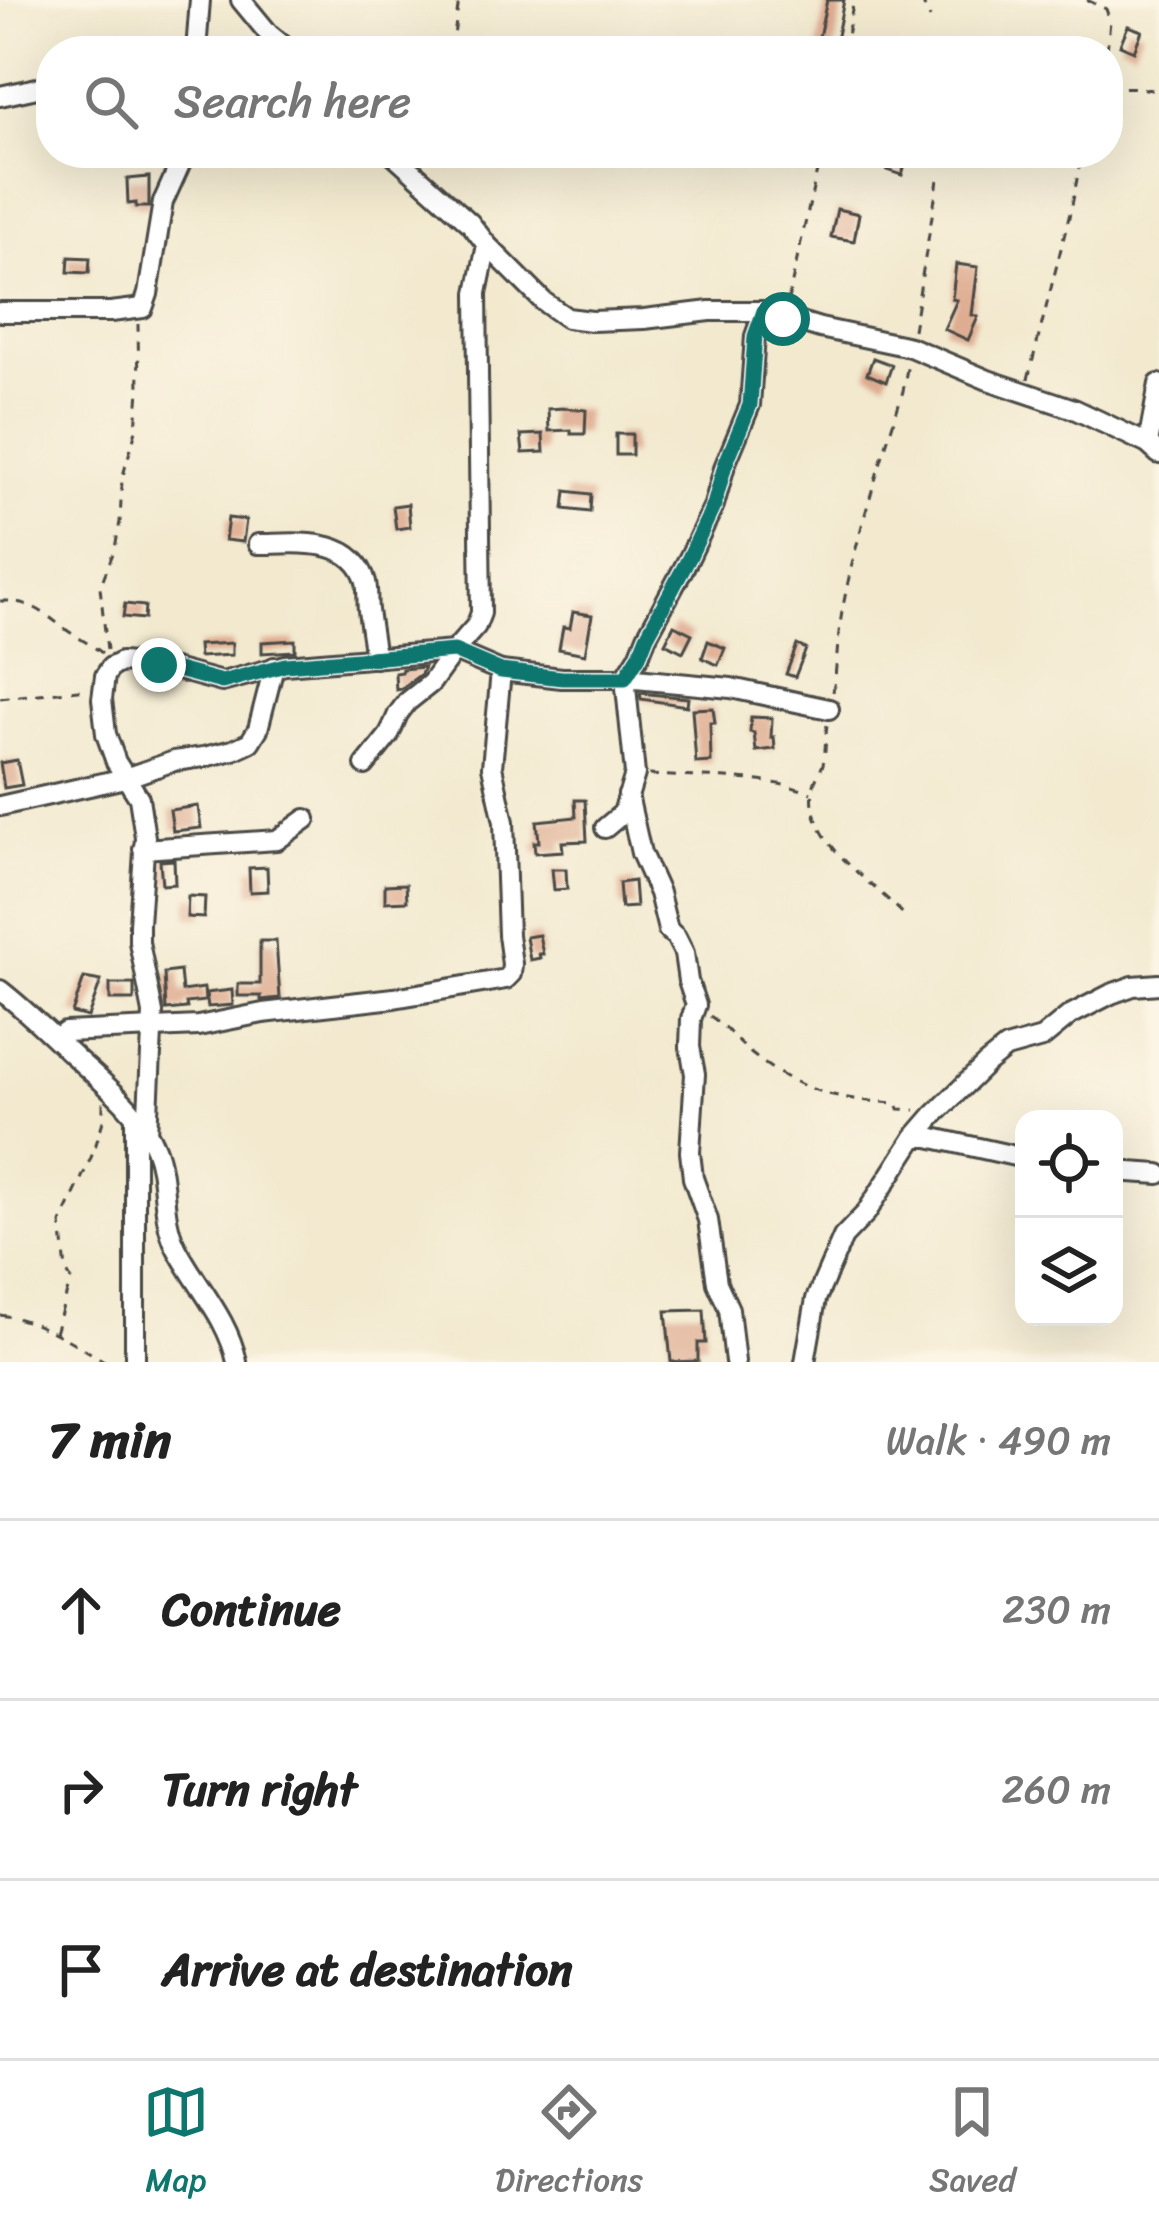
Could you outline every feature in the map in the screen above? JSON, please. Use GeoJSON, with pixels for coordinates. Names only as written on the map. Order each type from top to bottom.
{"type":"FeatureCollection","features":[{"type":"Feature","properties":{"kind":"street"},"geometry":{"type":"LineString","coordinates":[[197,36],[200,0]]}},
{"type":"Feature","properties":{"kind":"street"},"geometry":{"type":"LineString","coordinates":[[241,0],[271,36]]}},
{"type":"Feature","properties":{"kind":"street"},"geometry":{"type":"LineString","coordinates":[[0,97],[36,89]]}},
{"type":"Feature","properties":{"kind":"street"},"geometry":{"type":"LineString","coordinates":[[0,312],[143,308],[163,202],[178,168]]}},
{"type":"Feature","properties":{"kind":"street"},"geometry":{"type":"LineString","coordinates":[[409,168],[470,223],[544,302],[567,318],[644,320],[710,311],[764,311],[910,347],[1074,409],[1153,449],[1159,384]]}},
{"type":"Feature","properties":{"kind":"street"},"geometry":{"type":"LineString","coordinates":[[365,765],[407,702],[431,682],[481,613],[477,293],[487,245]]}},
{"type":"Feature","properties":{"kind":"street"},"geometry":{"type":"LineString","coordinates":[[604,829],[622,813],[635,774],[625,678],[714,505],[750,405],[755,336],[764,311]]}},
{"type":"Feature","properties":{"kind":"street"},"geometry":{"type":"LineString","coordinates":[[258,544],[318,544],[345,553],[359,566],[367,585],[375,658]]}},
{"type":"Feature","properties":{"kind":"street"},"geometry":{"type":"LineString","coordinates":[[135,1362],[141,1126],[153,1013],[139,942],[145,837],[139,798],[106,734],[102,699],[111,667],[122,662],[159,665],[222,682],[274,667],[454,651],[501,671],[731,688],[829,709]]}},
{"type":"Feature","properties":{"kind":"street"},"geometry":{"type":"LineString","coordinates":[[0,806],[125,778],[175,760],[204,758],[250,742],[258,729],[274,667]]}},
{"type":"Feature","properties":{"kind":"street"},"geometry":{"type":"LineString","coordinates":[[56,1039],[65,1032],[198,1025],[506,979],[512,974],[502,807],[492,767],[501,671]]}},
{"type":"Feature","properties":{"kind":"street"},"geometry":{"type":"LineString","coordinates":[[628,795],[641,853],[668,930],[684,953],[696,1005],[690,1047],[695,1074],[693,1178],[708,1220],[716,1283],[729,1310],[735,1362]]}},
{"type":"Feature","properties":{"kind":"street"},"geometry":{"type":"LineString","coordinates":[[143,849],[277,841],[306,819]]}},
{"type":"Feature","properties":{"kind":"street"},"geometry":{"type":"LineString","coordinates":[[805,1362],[817,1299],[843,1237],[866,1213],[934,1115],[1006,1048],[1042,1038],[1070,1015],[1111,994],[1159,984]]}},
{"type":"Feature","properties":{"kind":"street"},"geometry":{"type":"LineString","coordinates":[[0,989],[127,1104],[141,1126],[159,1160],[169,1231],[224,1324],[237,1362]]}},
{"type":"Feature","properties":{"kind":"street"},"geometry":{"type":"LineString","coordinates":[[915,1137],[1015,1156]]}},
{"type":"Feature","properties":{"kind":"street"},"geometry":{"type":"LineString","coordinates":[[1123,1172],[1159,1174]]}},
{"type":"Feature","properties":{"kind":"path"},"geometry":{"type":"LineString","coordinates":[[454,36],[459,0]]}},
{"type":"Feature","properties":{"kind":"path"},"geometry":{"type":"LineString","coordinates":[[847,36],[854,0]]}},
{"type":"Feature","properties":{"kind":"path"},"geometry":{"type":"LineString","coordinates":[[921,0],[930,18]]}},
{"type":"Feature","properties":{"kind":"path"},"geometry":{"type":"LineString","coordinates":[[1087,0],[1106,9],[1108,36]]}},
{"type":"Feature","properties":{"kind":"path"},"geometry":{"type":"LineString","coordinates":[[1123,87],[1159,91]]}},
{"type":"Feature","properties":{"kind":"path"},"geometry":{"type":"LineString","coordinates":[[783,319],[818,168]]}},
{"type":"Feature","properties":{"kind":"path"},"geometry":{"type":"LineString","coordinates":[[1024,392],[1079,168]]}},
{"type":"Feature","properties":{"kind":"path"},"geometry":{"type":"LineString","coordinates":[[907,918],[857,876],[836,850],[820,825],[812,794],[823,765],[850,577],[903,391],[938,180]]}},
{"type":"Feature","properties":{"kind":"path"},"geometry":{"type":"LineString","coordinates":[[0,601],[15,600],[41,609],[107,654],[100,587],[116,548],[122,479],[136,430],[138,310]]}},
{"type":"Feature","properties":{"kind":"path"},"geometry":{"type":"LineString","coordinates":[[0,698],[88,689],[97,681]]}},
{"type":"Feature","properties":{"kind":"path"},"geometry":{"type":"LineString","coordinates":[[635,774],[768,782],[812,794]]}},
{"type":"Feature","properties":{"kind":"path"},"geometry":{"type":"LineString","coordinates":[[696,1005],[749,1052],[801,1085],[934,1115]]}},
{"type":"Feature","properties":{"kind":"path"},"geometry":{"type":"LineString","coordinates":[[55,1333],[71,1279],[61,1223],[94,1151],[103,1101]]}},
{"type":"Feature","properties":{"kind":"path"},"geometry":{"type":"LineString","coordinates":[[0,1315],[55,1333],[106,1362]]}},
{"type":"Feature","properties":{"kind":"building"},"geometry":{"type":"Polygon","coordinates":[[[827,0],[844,0],[837,36],[819,36],[827,0]]]}},
{"type":"Feature","properties":{"kind":"building"},"geometry":{"type":"Polygon","coordinates":[[[1128,26],[1142,31],[1134,51],[1123,46],[1128,26]]]}},
{"type":"Feature","properties":{"kind":"building"},"geometry":{"type":"Polygon","coordinates":[[[149,177],[149,207],[128,204],[127,179],[149,177]]]}},
{"type":"Feature","properties":{"kind":"building"},"geometry":{"type":"Polygon","coordinates":[[[837,209],[859,214],[854,241],[831,237],[837,209]]]}},
{"type":"Feature","properties":{"kind":"building"},"geometry":{"type":"Polygon","coordinates":[[[69,257],[90,258],[89,273],[68,272],[69,257]]]}},
{"type":"Feature","properties":{"kind":"building"},"geometry":{"type":"Polygon","coordinates":[[[956,264],[978,267],[972,315],[978,317],[968,340],[944,329],[957,300],[952,299],[956,264]]]}},
{"type":"Feature","properties":{"kind":"building"},"geometry":{"type":"Polygon","coordinates":[[[873,358],[892,365],[886,382],[867,374],[873,358]]]}},
{"type":"Feature","properties":{"kind":"building"},"geometry":{"type":"Polygon","coordinates":[[[548,409],[586,410],[585,434],[549,431],[548,409]]]}},
{"type":"Feature","properties":{"kind":"building"},"geometry":{"type":"Polygon","coordinates":[[[543,434],[544,452],[523,453],[521,435],[543,434]]]}},
{"type":"Feature","properties":{"kind":"building"},"geometry":{"type":"Polygon","coordinates":[[[616,434],[632,434],[632,455],[616,455],[616,434]]]}},
{"type":"Feature","properties":{"kind":"building"},"geometry":{"type":"Polygon","coordinates":[[[566,491],[591,494],[590,512],[564,509],[566,491]]]}},
{"type":"Feature","properties":{"kind":"building"},"geometry":{"type":"Polygon","coordinates":[[[408,504],[410,527],[396,529],[393,506],[408,504]]]}},
{"type":"Feature","properties":{"kind":"building"},"geometry":{"type":"Polygon","coordinates":[[[228,518],[246,520],[243,542],[225,540],[228,518]]]}},
{"type":"Feature","properties":{"kind":"building"},"geometry":{"type":"Polygon","coordinates":[[[125,604],[145,606],[144,619],[123,617],[125,604]]]}},
{"type":"Feature","properties":{"kind":"building"},"geometry":{"type":"Polygon","coordinates":[[[573,612],[592,615],[585,654],[559,649],[563,627],[570,628],[573,612]]]}},
{"type":"Feature","properties":{"kind":"building"},"geometry":{"type":"Polygon","coordinates":[[[674,625],[692,634],[683,652],[665,643],[674,625]]]}},
{"type":"Feature","properties":{"kind":"building"},"geometry":{"type":"Polygon","coordinates":[[[295,640],[295,651],[262,653],[262,642],[295,640]]]}},
{"type":"Feature","properties":{"kind":"building"},"geometry":{"type":"Polygon","coordinates":[[[708,641],[725,648],[718,665],[702,658],[708,641]]]}},
{"type":"Feature","properties":{"kind":"building"},"geometry":{"type":"Polygon","coordinates":[[[232,643],[232,655],[199,657],[198,645],[232,643]]]}},
{"type":"Feature","properties":{"kind":"building"},"geometry":{"type":"Polygon","coordinates":[[[797,645],[806,649],[795,677],[786,674],[797,645]]]}},
{"type":"Feature","properties":{"kind":"building"},"geometry":{"type":"Polygon","coordinates":[[[424,667],[421,674],[396,690],[395,673],[424,667]]]}},
{"type":"Feature","properties":{"kind":"building"},"geometry":{"type":"Polygon","coordinates":[[[640,693],[688,698],[687,706],[641,699],[640,693]]]}},
{"type":"Feature","properties":{"kind":"building"},"geometry":{"type":"Polygon","coordinates":[[[713,708],[711,762],[696,763],[692,709],[713,708]]]}},
{"type":"Feature","properties":{"kind":"building"},"geometry":{"type":"Polygon","coordinates":[[[751,717],[772,718],[775,749],[756,751],[751,717]]]}},
{"type":"Feature","properties":{"kind":"building"},"geometry":{"type":"Polygon","coordinates":[[[17,760],[22,785],[4,788],[0,763],[17,760]]]}},
{"type":"Feature","properties":{"kind":"building"},"geometry":{"type":"Polygon","coordinates":[[[575,800],[585,800],[587,841],[562,842],[563,851],[535,853],[537,821],[576,817],[575,800]]]}},
{"type":"Feature","properties":{"kind":"building"},"geometry":{"type":"Polygon","coordinates":[[[198,806],[201,828],[173,831],[170,810],[198,806]]]}},
{"type":"Feature","properties":{"kind":"building"},"geometry":{"type":"Polygon","coordinates":[[[174,860],[175,884],[162,885],[160,861],[174,860]]]}},
{"type":"Feature","properties":{"kind":"building"},"geometry":{"type":"Polygon","coordinates":[[[267,867],[268,891],[250,892],[249,868],[267,867]]]}},
{"type":"Feature","properties":{"kind":"building"},"geometry":{"type":"Polygon","coordinates":[[[552,869],[566,869],[567,889],[554,890],[552,869]]]}},
{"type":"Feature","properties":{"kind":"building"},"geometry":{"type":"Polygon","coordinates":[[[634,881],[636,907],[621,908],[619,883],[634,881]]]}},
{"type":"Feature","properties":{"kind":"building"},"geometry":{"type":"Polygon","coordinates":[[[406,884],[407,901],[385,902],[385,885],[406,884]]]}},
{"type":"Feature","properties":{"kind":"building"},"geometry":{"type":"Polygon","coordinates":[[[188,896],[205,897],[204,918],[187,917],[188,896]]]}},
{"type":"Feature","properties":{"kind":"building"},"geometry":{"type":"Polygon","coordinates":[[[539,935],[543,954],[530,960],[526,937],[539,935]]]}},
{"type":"Feature","properties":{"kind":"building"},"geometry":{"type":"Polygon","coordinates":[[[260,941],[276,941],[280,998],[238,996],[238,984],[260,984],[260,941]]]}},
{"type":"Feature","properties":{"kind":"building"},"geometry":{"type":"Polygon","coordinates":[[[180,971],[182,991],[204,988],[205,1001],[166,1010],[164,973],[180,971]]]}},
{"type":"Feature","properties":{"kind":"building"},"geometry":{"type":"Polygon","coordinates":[[[84,978],[101,981],[88,1017],[72,1013],[84,978]]]}},
{"type":"Feature","properties":{"kind":"building"},"geometry":{"type":"Polygon","coordinates":[[[110,984],[134,984],[134,1000],[110,1000],[110,984]]]}},
{"type":"Feature","properties":{"kind":"building"},"geometry":{"type":"Polygon","coordinates":[[[232,990],[233,1005],[208,1007],[206,993],[232,990]]]}},
{"type":"Feature","properties":{"kind":"building"},"geometry":{"type":"Polygon","coordinates":[[[704,1310],[706,1343],[698,1343],[698,1361],[671,1362],[666,1311],[704,1310]]]}},
{"type":"Feature","properties":{"kind":"route"},"geometry":{"type":"LineString","coordinates":[[159,665],[222,682],[285,665],[454,651],[501,671],[625,678],[714,505],[750,405],[755,336],[764,311],[783,319]]}}]}
